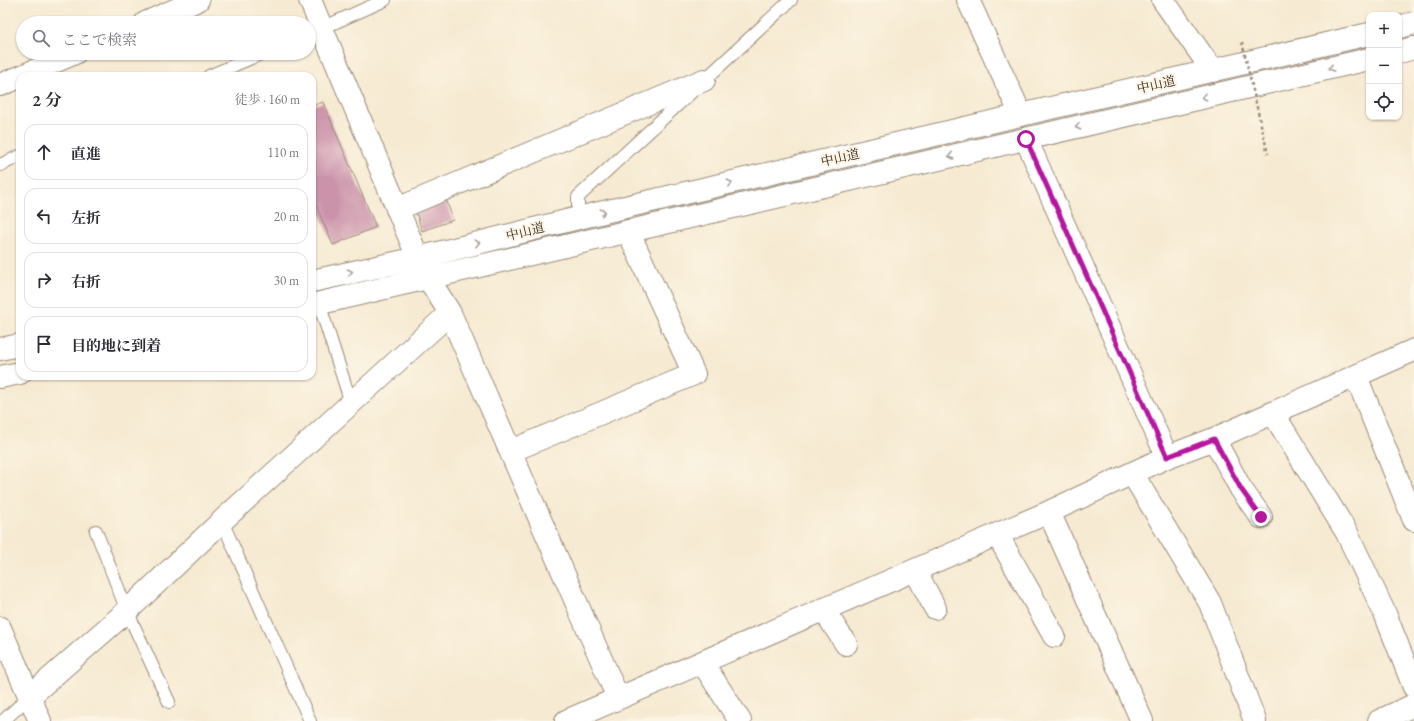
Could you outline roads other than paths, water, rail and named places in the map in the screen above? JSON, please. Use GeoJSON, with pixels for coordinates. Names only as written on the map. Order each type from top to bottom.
{"type":"FeatureCollection","features":[{"type":"Feature","properties":{"kind":"main road"},"geometry":{"type":"LineString","coordinates":[[161,16],[198,0]]}},
{"type":"Feature","properties":{"kind":"main road"},"geometry":{"type":"LineString","coordinates":[[310,0],[313,16]]}},
{"type":"Feature","properties":{"kind":"main road"},"geometry":{"type":"LineString","coordinates":[[968,0],[1021,115]]}},
{"type":"Feature","properties":{"kind":"main road"},"geometry":{"type":"LineString","coordinates":[[1163,0],[1213,71]]}},
{"type":"Feature","properties":{"kind":"main road"},"geometry":{"type":"LineString","coordinates":[[1402,26],[1414,23]]}},
{"type":"Feature","properties":{"kind":"main road"},"geometry":{"type":"LineString","coordinates":[[316,33],[418,258]]}},
{"type":"Feature","properties":{"kind":"main road","name":"中山道"},"geometry":{"type":"LineString","coordinates":[[316,280],[418,258],[578,218],[1366,35]]}},
{"type":"Feature","properties":{"kind":"main road"},"geometry":{"type":"LineString","coordinates":[[1402,51],[1414,48]]}},
{"type":"Feature","properties":{"kind":"main road"},"geometry":{"type":"LineString","coordinates":[[30,72],[59,60]]}},
{"type":"Feature","properties":{"kind":"main road","name":"中山道"},"geometry":{"type":"LineString","coordinates":[[316,304],[1366,60]]}},
{"type":"Feature","properties":{"kind":"main road"},"geometry":{"type":"LineString","coordinates":[[0,86],[16,78]]}},
{"type":"Feature","properties":{"kind":"main road"},"geometry":{"type":"LineString","coordinates":[[397,209],[704,80]]}},
{"type":"Feature","properties":{"kind":"main road"},"geometry":{"type":"LineString","coordinates":[[1026,139],[1167,457]]}},
{"type":"Feature","properties":{"kind":"main road"},"geometry":{"type":"LineString","coordinates":[[511,451],[694,374],[628,231]]}},
{"type":"Feature","properties":{"kind":"main road"},"geometry":{"type":"LineString","coordinates":[[428,278],[450,313],[511,451],[611,708]]}},
{"type":"Feature","properties":{"kind":"main road"},"geometry":{"type":"LineString","coordinates":[[29,697],[127,611],[222,521],[450,313]]}},
{"type":"Feature","properties":{"kind":"main road"},"geometry":{"type":"LineString","coordinates":[[0,349],[16,346]]}},
{"type":"Feature","properties":{"kind":"main road"},"geometry":{"type":"LineString","coordinates":[[566,721],[611,708],[702,662],[1049,512],[1167,457],[1214,439],[1414,350]]}},
{"type":"Feature","properties":{"kind":"main road"},"geometry":{"type":"LineString","coordinates":[[0,377],[16,374]]}},
{"type":"Feature","properties":{"kind":"main road"},"geometry":{"type":"LineString","coordinates":[[1356,376],[1414,520]]}},
{"type":"Feature","properties":{"kind":"main road"},"geometry":{"type":"LineString","coordinates":[[1273,413],[1347,533],[1386,616],[1414,687]]}},
{"type":"Feature","properties":{"kind":"main road"},"geometry":{"type":"LineString","coordinates":[[1214,439],[1241,489],[1261,517]]}},
{"type":"Feature","properties":{"kind":"main road"},"geometry":{"type":"LineString","coordinates":[[1132,474],[1210,603],[1255,721]]}},
{"type":"Feature","properties":{"kind":"main road"},"geometry":{"type":"LineString","coordinates":[[1049,512],[1142,721]]}},
{"type":"Feature","properties":{"kind":"main road"},"geometry":{"type":"LineString","coordinates":[[997,534],[1054,636]]}},
{"type":"Feature","properties":{"kind":"main road"},"geometry":{"type":"LineString","coordinates":[[915,570],[935,608]]}},
{"type":"Feature","properties":{"kind":"main road"},"geometry":{"type":"LineString","coordinates":[[823,610],[846,644]]}},
{"type":"Feature","properties":{"kind":"main road"},"geometry":{"type":"LineString","coordinates":[[0,628],[8,667],[29,697],[40,721]]}},
{"type":"Feature","properties":{"kind":"main road"},"geometry":{"type":"LineString","coordinates":[[702,662],[740,721]]}},
{"type":"Feature","properties":{"kind":"main road"},"geometry":{"type":"LineString","coordinates":[[1378,721],[1414,706]]}},
{"type":"Feature","properties":{"kind":"lane"},"geometry":{"type":"LineString","coordinates":[[316,31],[385,0]]}},
{"type":"Feature","properties":{"kind":"lane"},"geometry":{"type":"LineString","coordinates":[[578,218],[578,197],[791,0]]}},
{"type":"Feature","properties":{"kind":"lane"},"geometry":{"type":"LineString","coordinates":[[218,72],[247,60]]}},
{"type":"Feature","properties":{"kind":"lane"},"geometry":{"type":"LineString","coordinates":[[0,165],[16,158]]}},
{"type":"Feature","properties":{"kind":"lane"},"geometry":{"type":"LineString","coordinates":[[316,307],[351,403]]}},
{"type":"Feature","properties":{"kind":"lane"},"geometry":{"type":"LineString","coordinates":[[222,521],[310,721]]}},
{"type":"Feature","properties":{"kind":"lane"},"geometry":{"type":"LineString","coordinates":[[96,531],[127,611],[169,702]]}},
{"type":"Feature","properties":{"kind":"lane"},"geometry":{"type":"LineString","coordinates":[[4,721],[29,697]]}}]}
